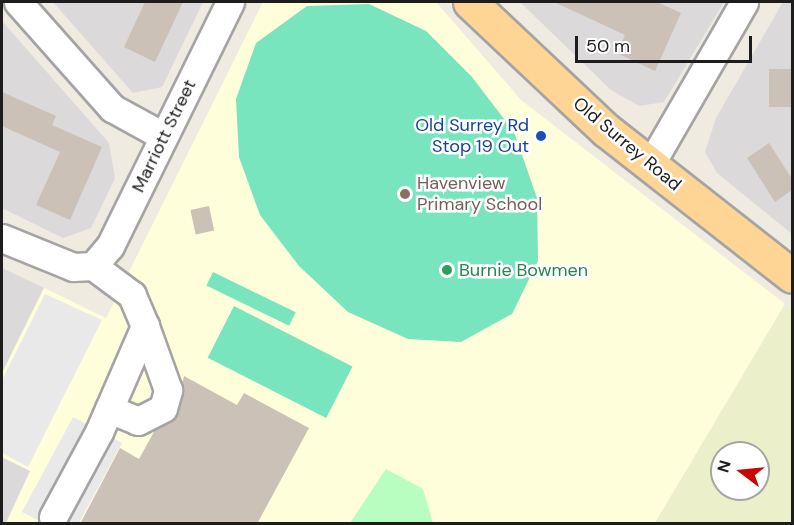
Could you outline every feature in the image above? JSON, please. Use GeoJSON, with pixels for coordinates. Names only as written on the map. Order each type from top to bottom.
{"type":"FeatureCollection","features":[{"type":"Feature","properties":{"kind":"main road","name":"Old Surrey Road"},"geometry":{"type":"LineString","coordinates":[[470,2],[650,165],[792,276]]}},
{"type":"Feature","properties":{"kind":"street"},"geometry":{"type":"LineString","coordinates":[[18,2],[112,108],[163,136]]}},
{"type":"Feature","properties":{"kind":"street","name":"Marriott Street"},"geometry":{"type":"LineString","coordinates":[[93,266],[111,246],[230,2]]}},
{"type":"Feature","properties":{"kind":"street"},"geometry":{"type":"LineString","coordinates":[[650,165],[744,2]]}},
{"type":"Feature","properties":{"kind":"street"},"geometry":{"type":"LineString","coordinates":[[2,238],[73,267],[93,266],[132,295],[168,390],[163,408],[138,421],[109,410]]}},
{"type":"Feature","properties":{"kind":"street"},"geometry":{"type":"LineString","coordinates":[[53,518],[109,410],[145,326]]}},
{"type":"Feature","properties":{"kind":"shaded area"},"geometry":{"type":"Polygon","coordinates":[[[53,2],[203,2],[162,87],[133,93],[53,2]]]}},
{"type":"Feature","properties":{"kind":"shaded area","name":"Havenview Primary School"},"geometry":{"type":"Polygon","coordinates":[[[263,2],[436,2],[521,100],[785,304],[655,523],[6,523],[30,471],[2,457],[2,373],[44,288],[106,318],[263,2]]]}},
{"type":"Feature","properties":{"kind":"shaded area"},"geometry":{"type":"Polygon","coordinates":[[[520,2],[724,2],[664,102],[639,106],[611,90],[520,2]]]}},
{"type":"Feature","properties":{"kind":"shaded area"},"geometry":{"type":"Polygon","coordinates":[[[783,2],[792,2],[792,234],[717,173],[705,152],[716,118],[783,2]]]}},
{"type":"Feature","properties":{"kind":"shaded area"},"geometry":{"type":"Polygon","coordinates":[[[2,21],[109,143],[115,178],[91,228],[63,238],[2,208],[2,21]]]}},
{"type":"Feature","properties":{"kind":"shaded area"},"geometry":{"type":"Polygon","coordinates":[[[2,268],[44,288],[2,373],[2,268]]]}},
{"type":"Feature","properties":{"kind":"shaded area"},"geometry":{"type":"Polygon","coordinates":[[[45,294],[102,320],[28,467],[2,453],[2,380],[45,294]]]}},
{"type":"Feature","properties":{"kind":"shaded area"},"geometry":{"type":"Polygon","coordinates":[[[785,304],[792,310],[792,523],[655,523],[785,304]]]}},
{"type":"Feature","properties":{"kind":"shaded area"},"geometry":{"type":"Polygon","coordinates":[[[73,417],[122,443],[79,523],[43,523],[22,512],[73,417]]]}},
{"type":"Feature","properties":{"kind":"shaded area"},"geometry":{"type":"Polygon","coordinates":[[[2,457],[31,471],[6,523],[2,523],[2,457]]]}},
{"type":"Feature","properties":{"kind":"green space"},"geometry":{"type":"Polygon","coordinates":[[[369,4],[426,31],[472,77],[514,132],[537,198],[538,261],[512,314],[461,342],[408,339],[348,312],[299,266],[260,215],[239,157],[236,99],[256,43],[307,6],[369,4]]]}},
{"type":"Feature","properties":{"kind":"green space"},"geometry":{"type":"Polygon","coordinates":[[[213,272],[296,312],[289,326],[206,285],[213,272]]]}},
{"type":"Feature","properties":{"kind":"green space"},"geometry":{"type":"Polygon","coordinates":[[[234,306],[353,366],[326,418],[208,358],[234,306]]]}},
{"type":"Feature","properties":{"kind":"green space"},"geometry":{"type":"Polygon","coordinates":[[[386,469],[423,489],[433,523],[350,523],[386,469]]]}},
{"type":"Feature","properties":{"kind":"building"},"geometry":{"type":"Polygon","coordinates":[[[145,2],[183,2],[155,62],[124,47],[145,2]]]}},
{"type":"Feature","properties":{"kind":"building"},"geometry":{"type":"Polygon","coordinates":[[[554,2],[657,2],[681,13],[655,71],[617,53],[625,35],[554,2]]]}},
{"type":"Feature","properties":{"kind":"building"},"geometry":{"type":"Polygon","coordinates":[[[769,69],[792,69],[792,107],[769,107],[769,69]]]}},
{"type":"Feature","properties":{"kind":"building"},"geometry":{"type":"Polygon","coordinates":[[[2,92],[56,116],[52,125],[102,147],[70,220],[36,205],[60,152],[2,126],[2,92]]]}},
{"type":"Feature","properties":{"kind":"building"},"geometry":{"type":"Polygon","coordinates":[[[769,143],[792,179],[792,190],[775,202],[747,158],[769,143]]]}},
{"type":"Feature","properties":{"kind":"building"},"geometry":{"type":"Polygon","coordinates":[[[209,206],[214,230],[196,234],[190,210],[209,206]]]}},
{"type":"Feature","properties":{"kind":"building"},"geometry":{"type":"Polygon","coordinates":[[[184,376],[237,405],[244,393],[309,428],[257,524],[80,524],[120,448],[139,459],[155,430],[175,418],[184,376]]]}},
{"type":"Feature","properties":{"kind":"place","name":"Old Surrey Rd Stop 19 Out"},"geometry":{"type":"Point","coordinates":[541,136]}},
{"type":"Feature","properties":{"kind":"place","name":"Havenview Primary School"},"geometry":{"type":"Point","coordinates":[405,194]}},
{"type":"Feature","properties":{"kind":"place","name":"Burnie Bowmen"},"geometry":{"type":"Point","coordinates":[447,270]}}]}
